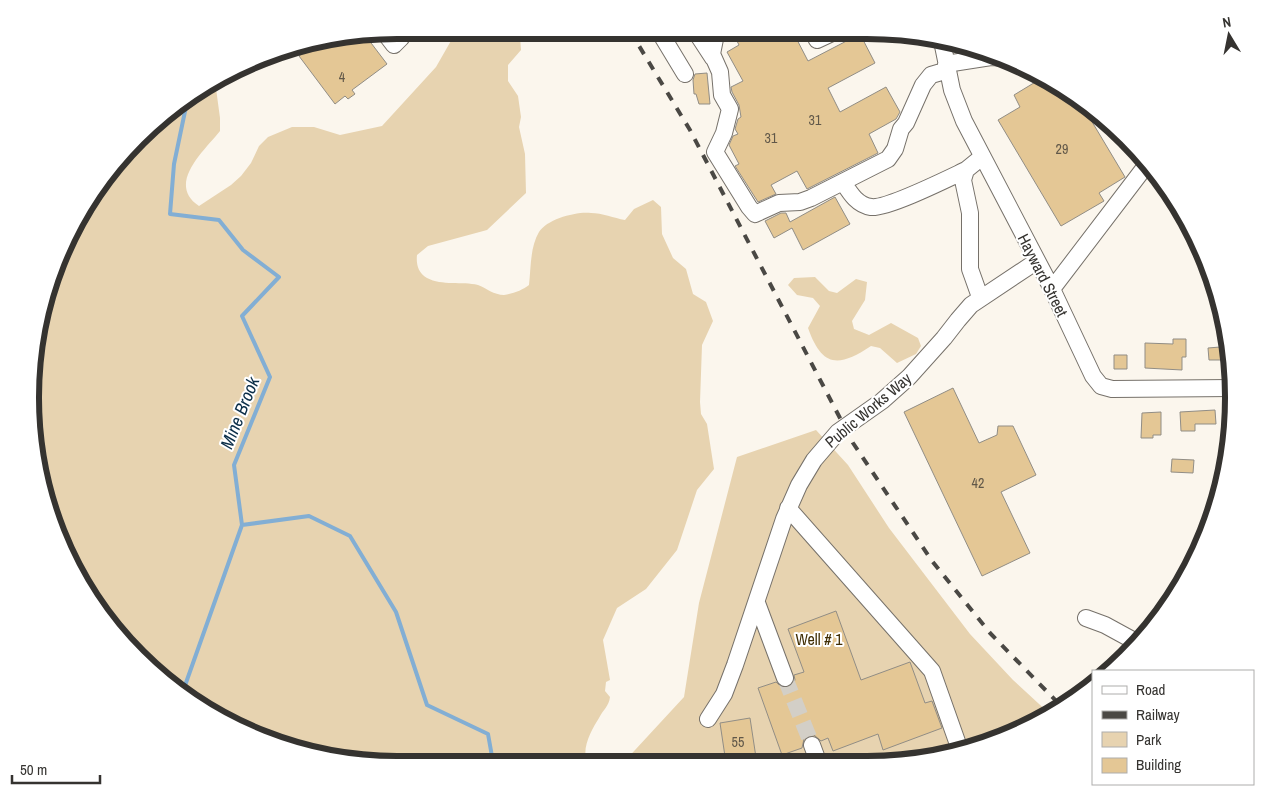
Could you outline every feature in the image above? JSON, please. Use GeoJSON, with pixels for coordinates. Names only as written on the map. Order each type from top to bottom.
{"type":"FeatureCollection","features":[{"type":"Feature","properties":{"kind":"street"},"geometry":{"type":"LineString","coordinates":[[390,39],[394,45],[399,39]]}},
{"type":"Feature","properties":{"kind":"street"},"geometry":{"type":"LineString","coordinates":[[664,39],[685,74]]}},
{"type":"Feature","properties":{"kind":"street"},"geometry":{"type":"LineString","coordinates":[[701,39],[720,72],[722,95],[730,109],[724,133],[715,152],[753,212],[758,214],[779,203],[800,202],[811,198],[888,159],[895,149],[901,129],[906,123],[924,85],[931,76],[947,67],[984,59]]}},
{"type":"Feature","properties":{"kind":"street"},"geometry":{"type":"LineString","coordinates":[[713,58],[716,39]]}},
{"type":"Feature","properties":{"kind":"street","name":"Hayward Street"},"geometry":{"type":"LineString","coordinates":[[943,48],[952,90],[958,106],[982,157],[1052,289],[1093,376],[1101,386],[1112,388],[1225,388]]}},
{"type":"Feature","properties":{"kind":"street"},"geometry":{"type":"LineString","coordinates":[[843,182],[853,197],[861,204],[879,207],[966,170],[982,157]]}},
{"type":"Feature","properties":{"kind":"street"},"geometry":{"type":"LineString","coordinates":[[1052,289],[1143,169]]}},
{"type":"Feature","properties":{"kind":"street"},"geometry":{"type":"LineString","coordinates":[[966,170],[963,180],[970,214],[970,269],[980,297]]}},
{"type":"Feature","properties":{"kind":"street","name":"Public Works Way"},"geometry":{"type":"LineString","coordinates":[[708,719],[728,684],[788,508],[807,471],[832,437],[882,401],[909,377],[944,338],[963,313],[980,297],[1037,261]]}},
{"type":"Feature","properties":{"kind":"street"},"geometry":{"type":"LineString","coordinates":[[788,508],[928,667],[935,680],[958,744]]}},
{"type":"Feature","properties":{"kind":"street"},"geometry":{"type":"LineString","coordinates":[[757,603],[785,678]]}},
{"type":"Feature","properties":{"kind":"street"},"geometry":{"type":"LineString","coordinates":[[1086,618],[1105,625],[1131,639]]}},
{"type":"Feature","properties":{"kind":"street"},"geometry":{"type":"LineString","coordinates":[[812,744],[816,756]]}},
{"type":"Feature","properties":{"kind":"green space"},"geometry":{"type":"Polygon","coordinates":[[[452,39],[520,39],[521,50],[508,65],[508,81],[518,96],[521,117],[519,127],[525,154],[526,193],[487,230],[428,246],[417,255],[417,265],[424,276],[439,282],[478,285],[500,295],[514,293],[529,285],[534,244],[543,227],[563,217],[585,213],[625,220],[634,209],[653,200],[661,207],[662,234],[673,258],[686,269],[693,294],[706,302],[713,321],[702,345],[700,402],[701,414],[707,424],[714,469],[697,490],[677,550],[646,589],[617,608],[603,640],[610,680],[606,682],[605,691],[610,697],[588,740],[586,756],[398,756],[351,753],[305,744],[282,737],[260,729],[218,708],[198,696],[161,667],[128,634],[99,597],[66,535],[51,490],[46,467],[42,444],[39,398],[42,351],[51,305],[66,260],[87,218],[113,179],[144,144],[179,113],[216,88],[220,131],[198,158],[187,178],[186,188],[190,197],[199,206],[231,185],[241,176],[251,163],[259,146],[268,137],[292,127],[314,127],[340,135],[382,126],[436,67],[452,39]]]}},
{"type":"Feature","properties":{"kind":"green space"},"geometry":{"type":"Polygon","coordinates":[[[815,277],[829,291],[837,293],[856,279],[867,282],[865,300],[852,321],[854,329],[869,335],[891,323],[918,338],[921,346],[916,354],[897,363],[880,348],[871,346],[849,358],[832,360],[825,357],[813,341],[808,328],[820,306],[813,298],[797,295],[788,285],[794,278],[815,277]]]}},
{"type":"Feature","properties":{"kind":"green space","name":"Well # 1"},"geometry":{"type":"Polygon","coordinates":[[[816,430],[848,465],[889,528],[970,634],[1013,680],[1044,709],[1004,729],[982,737],[959,744],[913,753],[866,756],[629,756],[684,697],[699,603],[737,457],[816,430]]]}},
{"type":"Feature","properties":{"kind":"building"},"geometry":{"type":"Polygon","coordinates":[[[741,39],[797,39],[808,61],[850,39],[863,39],[875,63],[828,88],[840,112],[886,87],[900,112],[896,119],[869,134],[878,153],[807,189],[797,171],[771,185],[776,194],[758,202],[735,166],[739,164],[729,145],[733,136],[738,134],[735,129],[738,119],[741,117],[739,105],[731,87],[743,81],[727,52],[739,45],[737,41],[741,39]]]}},
{"type":"Feature","properties":{"kind":"building"},"geometry":{"type":"Polygon","coordinates":[[[369,40],[387,64],[352,90],[355,94],[348,99],[345,96],[335,104],[299,56],[306,51],[369,40]]]}},
{"type":"Feature","properties":{"kind":"building"},"geometry":{"type":"Polygon","coordinates":[[[707,73],[710,104],[699,104],[696,94],[694,94],[693,80],[695,74],[707,73]]]}},
{"type":"Feature","properties":{"kind":"building"},"geometry":{"type":"Polygon","coordinates":[[[1036,82],[1066,99],[1085,113],[1125,177],[1099,193],[1104,201],[1061,226],[998,120],[1020,107],[1014,95],[1036,82]]]}},
{"type":"Feature","properties":{"kind":"building"},"geometry":{"type":"Polygon","coordinates":[[[835,197],[850,224],[803,250],[792,228],[774,238],[765,221],[781,213],[786,213],[790,222],[835,197]]]}},
{"type":"Feature","properties":{"kind":"building"},"geometry":{"type":"Polygon","coordinates":[[[1173,339],[1186,339],[1186,357],[1182,357],[1182,370],[1145,368],[1145,343],[1173,344],[1173,339]]]}},
{"type":"Feature","properties":{"kind":"building"},"geometry":{"type":"Polygon","coordinates":[[[1220,347],[1221,360],[1209,360],[1208,348],[1220,347]]]}},
{"type":"Feature","properties":{"kind":"building"},"geometry":{"type":"Polygon","coordinates":[[[1114,355],[1127,355],[1127,369],[1114,369],[1114,355]]]}},
{"type":"Feature","properties":{"kind":"building"},"geometry":{"type":"Polygon","coordinates":[[[953,388],[979,443],[997,435],[998,426],[1013,426],[1036,475],[1001,492],[1030,553],[982,576],[904,412],[953,388]]]}},
{"type":"Feature","properties":{"kind":"building"},"geometry":{"type":"Polygon","coordinates":[[[1215,410],[1216,424],[1195,424],[1195,431],[1181,431],[1180,412],[1215,410]]]}},
{"type":"Feature","properties":{"kind":"building"},"geometry":{"type":"Polygon","coordinates":[[[1161,412],[1161,435],[1153,435],[1153,438],[1141,438],[1142,413],[1161,412]]]}},
{"type":"Feature","properties":{"kind":"building"},"geometry":{"type":"Polygon","coordinates":[[[1172,459],[1194,460],[1193,473],[1171,472],[1172,459]]]}},
{"type":"Feature","properties":{"kind":"building"},"geometry":{"type":"Polygon","coordinates":[[[836,611],[861,680],[910,662],[925,703],[932,701],[942,728],[883,750],[878,734],[833,751],[828,738],[821,741],[814,735],[804,739],[802,748],[782,755],[758,688],[776,682],[783,688],[792,685],[795,680],[794,675],[804,672],[788,629],[836,611]]]}},
{"type":"Feature","properties":{"kind":"building"},"geometry":{"type":"Polygon","coordinates":[[[750,718],[756,756],[725,756],[720,723],[750,718]]]}},
{"type":"Feature","properties":{"kind":"waterway","name":"Mine Brook"},"geometry":{"type":"LineString","coordinates":[[186,108],[174,164],[170,214],[219,220],[243,250],[279,277],[242,316],[270,377],[234,465],[242,525],[309,516],[350,536],[396,612],[427,705],[488,734],[492,756]]}},
{"type":"Feature","properties":{"kind":"waterway"},"geometry":{"type":"LineString","coordinates":[[185,686],[242,525]]}},
{"type":"Feature","properties":{"kind":"tunnel"},"geometry":{"type":"LineString","coordinates":[[785,678],[812,745]]}},
{"type":"Feature","properties":{"kind":"railway"},"geometry":{"type":"LineString","coordinates":[[635,39],[690,130],[853,443],[932,561],[990,633],[1057,702]]}}]}
